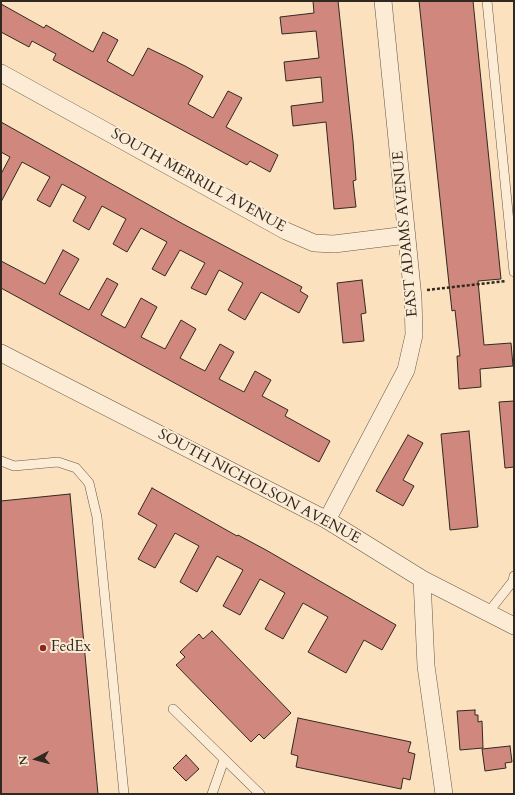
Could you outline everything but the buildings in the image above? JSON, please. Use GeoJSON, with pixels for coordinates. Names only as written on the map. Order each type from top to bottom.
{"type":"FeatureCollection","features":[{"type":"Feature","properties":{"kind":"street","name":"EAST ADAMS AVENUE"},"geometry":{"type":"LineString","coordinates":[[327,520],[406,370],[414,335],[413,291],[383,1]]}},
{"type":"Feature","properties":{"kind":"street","name":"SOUTH MERRILL AVENUE"},"geometry":{"type":"LineString","coordinates":[[1,73],[286,231],[314,243],[334,244],[407,235]]}},
{"type":"Feature","properties":{"kind":"street","name":"SOUTH NICHOLSON AVENUE"},"geometry":{"type":"LineString","coordinates":[[1,353],[327,520],[422,579],[487,614],[514,626]]}},
{"type":"Feature","properties":{"kind":"street"},"geometry":{"type":"LineString","coordinates":[[422,579],[426,666],[444,794]]}},
{"type":"Feature","properties":{"kind":"lane"},"geometry":{"type":"LineString","coordinates":[[487,1],[514,272]]}},
{"type":"Feature","properties":{"kind":"lane"},"geometry":{"type":"LineString","coordinates":[[1,461],[14,466],[58,462],[76,468],[89,483],[97,518],[124,794]]}},
{"type":"Feature","properties":{"kind":"lane"},"geometry":{"type":"LineString","coordinates":[[487,614],[513,581],[514,576]]}},
{"type":"Feature","properties":{"kind":"lane"},"geometry":{"type":"LineString","coordinates":[[173,709],[260,794]]}},
{"type":"Feature","properties":{"kind":"lane"},"geometry":{"type":"LineString","coordinates":[[212,794],[224,760]]}},
{"type":"Feature","properties":{"kind":"path"},"geometry":{"type":"LineString","coordinates":[[413,291],[514,281]]}},
{"type":"Feature","properties":{"kind":"place","name":"FedEx"},"geometry":{"type":"Point","coordinates":[43,648]}}]}
